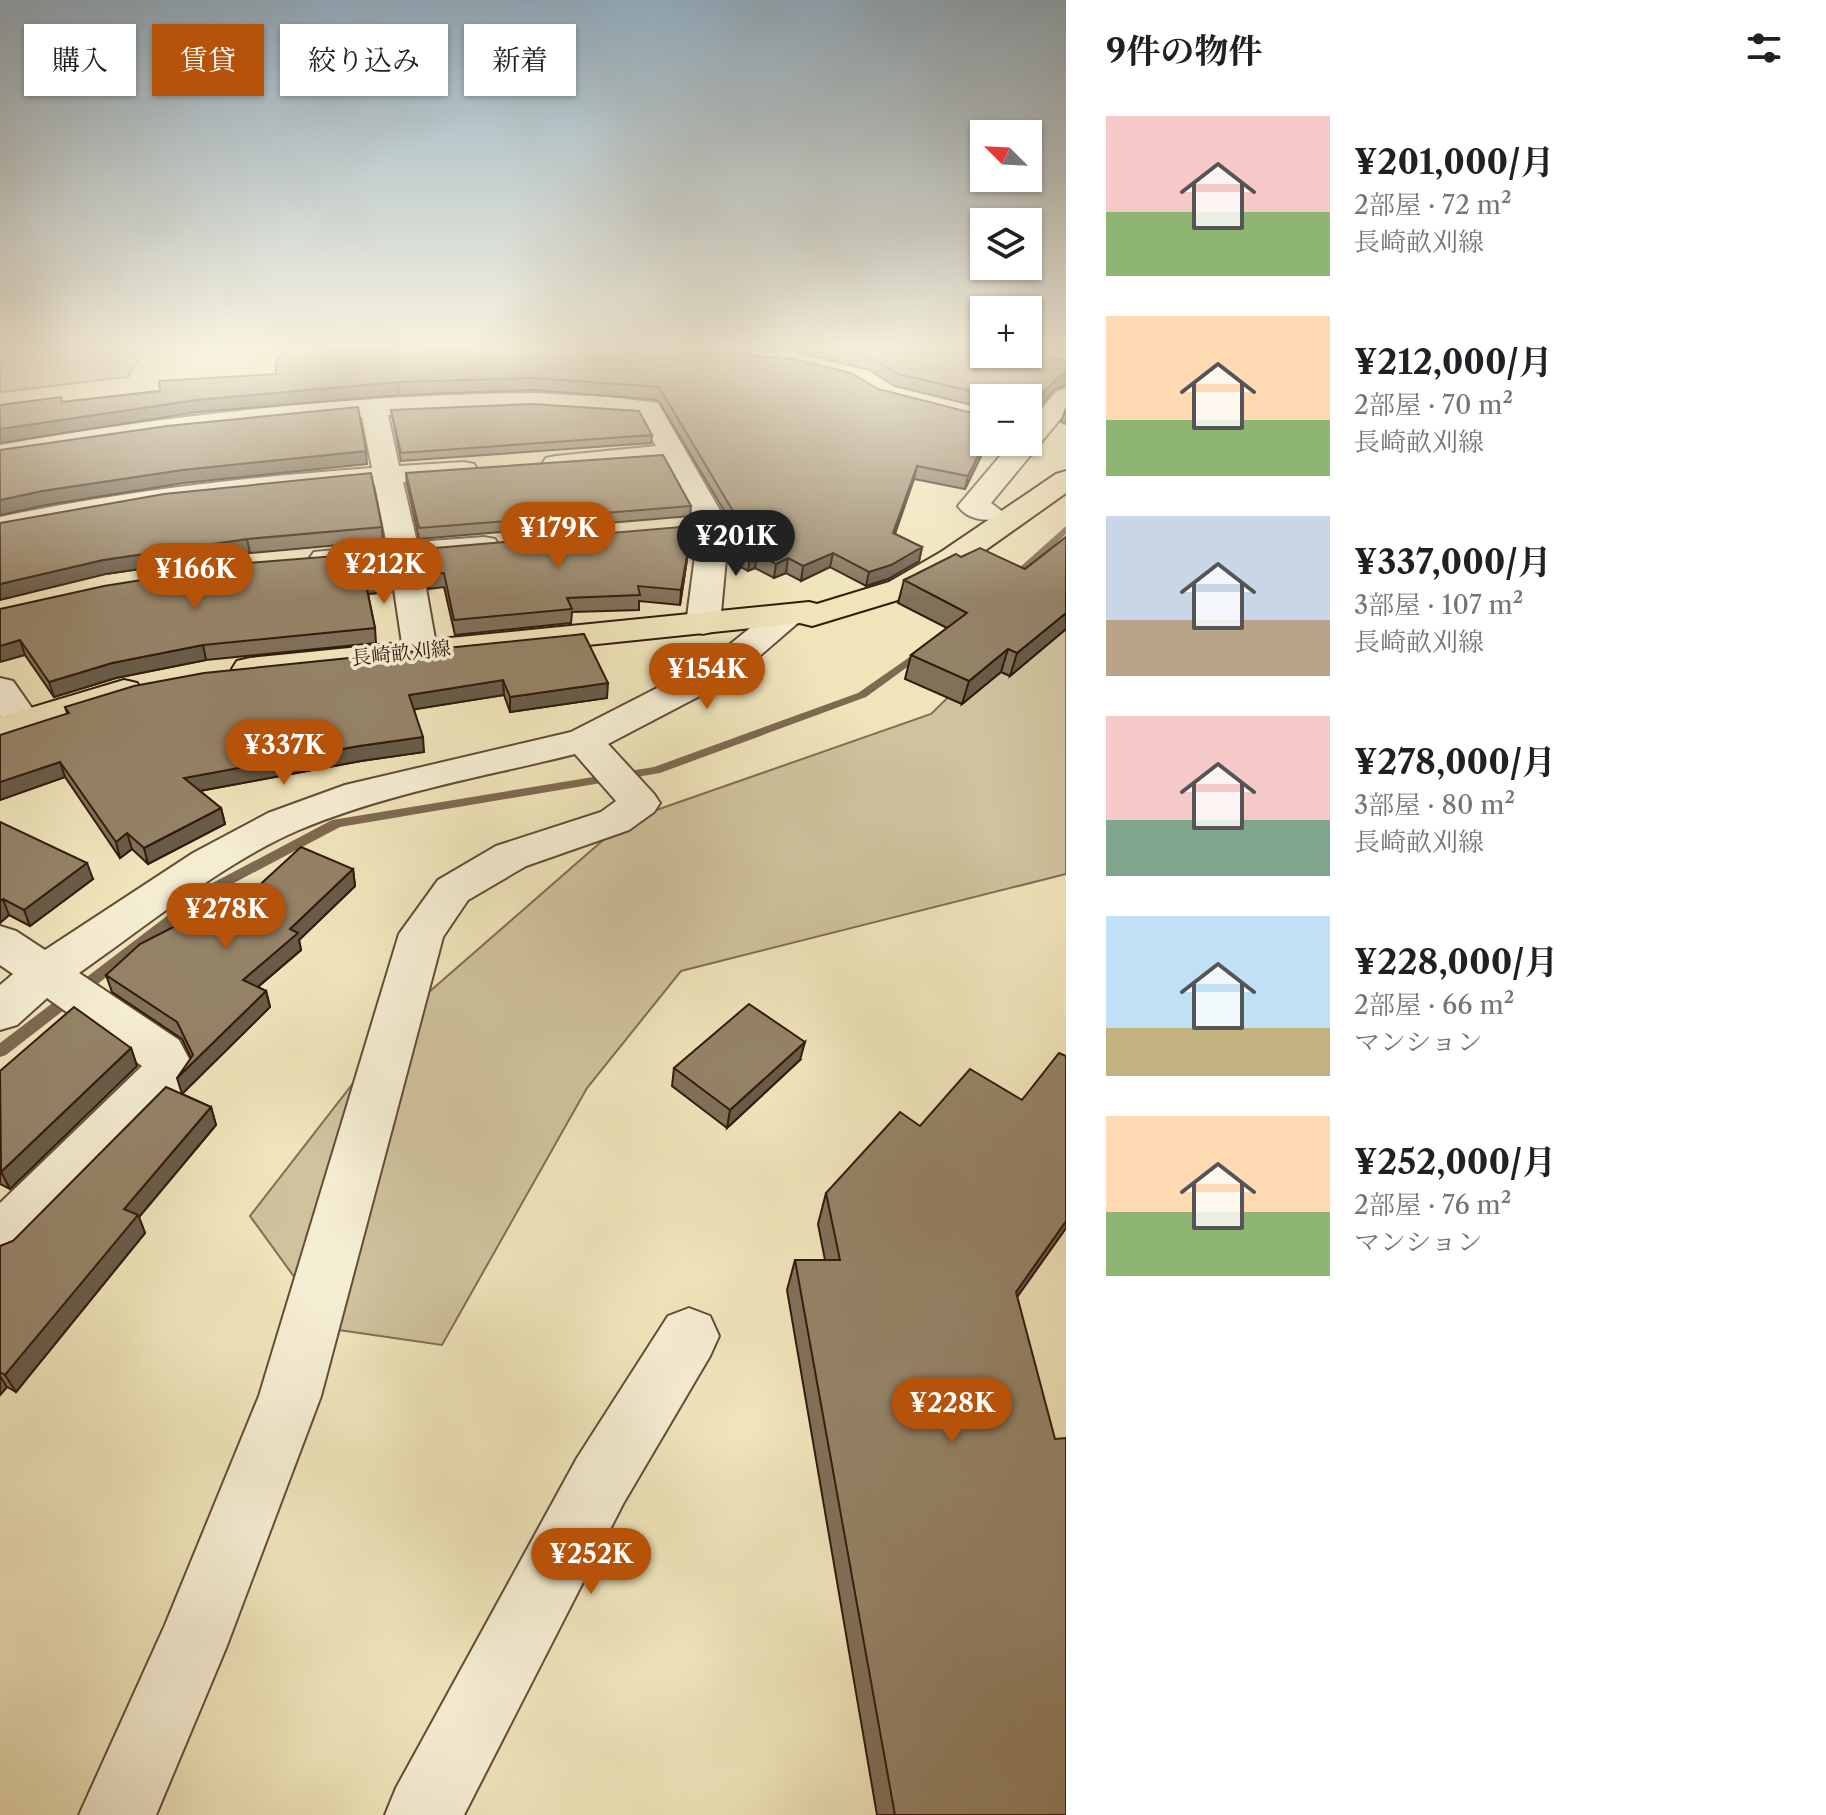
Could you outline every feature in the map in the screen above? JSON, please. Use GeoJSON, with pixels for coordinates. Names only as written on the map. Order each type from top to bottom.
{"type":"FeatureCollection","features":[{"type":"Feature","properties":{"kind":"main road","name":"長崎畝刈線"},"geometry":{"type":"LineString","coordinates":[[798,614],[803,608],[858,591],[909,565],[1066,461]]}},
{"type":"Feature","properties":{"kind":"main road","name":"長崎畝刈線"},"geometry":{"type":"LineString","coordinates":[[223,672],[798,614],[812,616],[900,589],[952,559],[1066,480]]}},
{"type":"Feature","properties":{"kind":"main road"},"geometry":{"type":"LineString","coordinates":[[11,725],[130,689],[161,683]]}},
{"type":"Feature","properties":{"kind":"street"},"geometry":{"type":"LineString","coordinates":[[0,453],[141,430]]}},
{"type":"Feature","properties":{"kind":"street"},"geometry":{"type":"LineString","coordinates":[[377,430],[404,553],[420,650]]}},
{"type":"Feature","properties":{"kind":"street"},"geometry":{"type":"LineString","coordinates":[[660,430],[696,489],[703,624]]}},
{"type":"Feature","properties":{"kind":"street"},"geometry":{"type":"LineString","coordinates":[[1042,434],[1066,439]]}},
{"type":"Feature","properties":{"kind":"street"},"geometry":{"type":"LineString","coordinates":[[535,465],[673,453]]}},
{"type":"Feature","properties":{"kind":"street"},"geometry":{"type":"LineString","coordinates":[[988,512],[973,506],[1014,456]]}},
{"type":"Feature","properties":{"kind":"street"},"geometry":{"type":"LineString","coordinates":[[0,526],[135,498],[490,468]]}},
{"type":"Feature","properties":{"kind":"street"},"geometry":{"type":"LineString","coordinates":[[296,561],[512,544]]}},
{"type":"Feature","properties":{"kind":"street"},"geometry":{"type":"LineString","coordinates":[[0,1012],[208,863],[282,822],[359,794],[602,763],[798,614]]}},
{"type":"Feature","properties":{"kind":"street"},"geometry":{"type":"LineString","coordinates":[[0,689],[11,725]]}},
{"type":"Feature","properties":{"kind":"street"},"geometry":{"type":"LineString","coordinates":[[117,1815],[191,1648],[290,1396],[377,1098],[421,934],[453,890],[511,856],[615,821],[640,803],[602,763]]}},
{"type":"Feature","properties":{"kind":"street"},"geometry":{"type":"LineString","coordinates":[[0,942],[162,1054],[170,1070],[0,1239]]}},
{"type":"Feature","properties":{"kind":"street"},"geometry":{"type":"LineString","coordinates":[[423,1815],[600,1481],[689,1336]]}},
{"type":"Feature","properties":{"kind":"shaded area"},"geometry":{"type":"Polygon","coordinates":[[[1066,606],[1066,874],[681,971],[587,1088],[442,1345],[332,1329],[250,1216],[413,1006],[625,821],[931,714],[996,651],[1066,606]]]}},
{"type":"Feature","properties":{"kind":"building"},"geometry":{"type":"Polygon","coordinates":[[[141,430],[362,430],[366,451],[182,470],[0,500],[0,450],[141,430]]]}},
{"type":"Feature","properties":{"kind":"building"},"geometry":{"type":"Polygon","coordinates":[[[396,430],[649,430],[652,435],[401,453],[396,430]]]}},
{"type":"Feature","properties":{"kind":"building"},"geometry":{"type":"Polygon","coordinates":[[[684,430],[970,430],[970,456],[978,456],[968,476],[917,466],[893,533],[922,547],[891,565],[869,572],[833,553],[803,566],[788,558],[776,564],[757,554],[750,557],[730,547],[733,511],[684,430]]]}},
{"type":"Feature","properties":{"kind":"building"},"geometry":{"type":"Polygon","coordinates":[[[663,455],[691,506],[419,528],[406,473],[663,455]]]}},
{"type":"Feature","properties":{"kind":"building"},"geometry":{"type":"Polygon","coordinates":[[[371,473],[382,527],[247,539],[103,560],[0,584],[0,523],[164,494],[371,473]]]}},
{"type":"Feature","properties":{"kind":"building"},"geometry":{"type":"Polygon","coordinates":[[[692,526],[681,590],[638,586],[640,595],[567,598],[572,609],[454,620],[444,573],[428,574],[424,549],[692,526]]]}},
{"type":"Feature","properties":{"kind":"building"},"geometry":{"type":"Polygon","coordinates":[[[1066,537],[1066,613],[1017,653],[1008,649],[969,681],[911,655],[967,613],[904,580],[956,554],[961,557],[980,548],[1025,569],[1066,537]]]}},
{"type":"Feature","properties":{"kind":"building"},"geometry":{"type":"Polygon","coordinates":[[[386,552],[390,578],[365,580],[375,628],[203,645],[112,663],[49,682],[20,640],[0,646],[0,609],[104,586],[248,563],[386,552]]]}},
{"type":"Feature","properties":{"kind":"building"},"geometry":{"type":"Polygon","coordinates":[[[584,634],[608,683],[510,697],[503,680],[409,695],[423,737],[184,778],[221,808],[144,848],[127,833],[116,842],[60,762],[0,782],[0,735],[69,713],[65,707],[134,686],[204,673],[584,634]]]}},
{"type":"Feature","properties":{"kind":"building"},"geometry":{"type":"Polygon","coordinates":[[[0,822],[87,863],[24,910],[3,899],[0,901],[0,822]]]}},
{"type":"Feature","properties":{"kind":"building"},"geometry":{"type":"Polygon","coordinates":[[[301,847],[353,869],[290,929],[298,933],[243,980],[266,991],[177,1078],[193,1055],[177,1022],[106,975],[140,944],[183,922],[190,927],[219,904],[226,908],[250,889],[253,891],[301,847]]]}},
{"type":"Feature","properties":{"kind":"building"},"geometry":{"type":"Polygon","coordinates":[[[749,1004],[805,1042],[730,1110],[674,1068],[749,1004]]]}},
{"type":"Feature","properties":{"kind":"building"},"geometry":{"type":"Polygon","coordinates":[[[74,1007],[131,1048],[1,1172],[0,1071],[74,1007]]]}},
{"type":"Feature","properties":{"kind":"building"},"geometry":{"type":"Polygon","coordinates":[[[1059,1053],[1066,1056],[1066,1221],[1016,1292],[1055,1439],[1066,1438],[1066,1815],[895,1815],[795,1260],[840,1260],[826,1193],[900,1112],[920,1126],[970,1069],[1022,1100],[1059,1053]]]}},
{"type":"Feature","properties":{"kind":"building"},"geometry":{"type":"Polygon","coordinates":[[[166,1087],[211,1107],[124,1209],[138,1215],[5,1375],[0,1372],[0,1246],[13,1241],[166,1087]]]}},
{"type":"Feature","properties":{"kind":"waterway"},"geometry":{"type":"LineString","coordinates":[[1012,580],[1066,529]]}},
{"type":"Feature","properties":{"kind":"waterway"},"geometry":{"type":"LineString","coordinates":[[0,1051],[210,890],[337,823],[656,770],[862,695],[924,650]]}}]}
